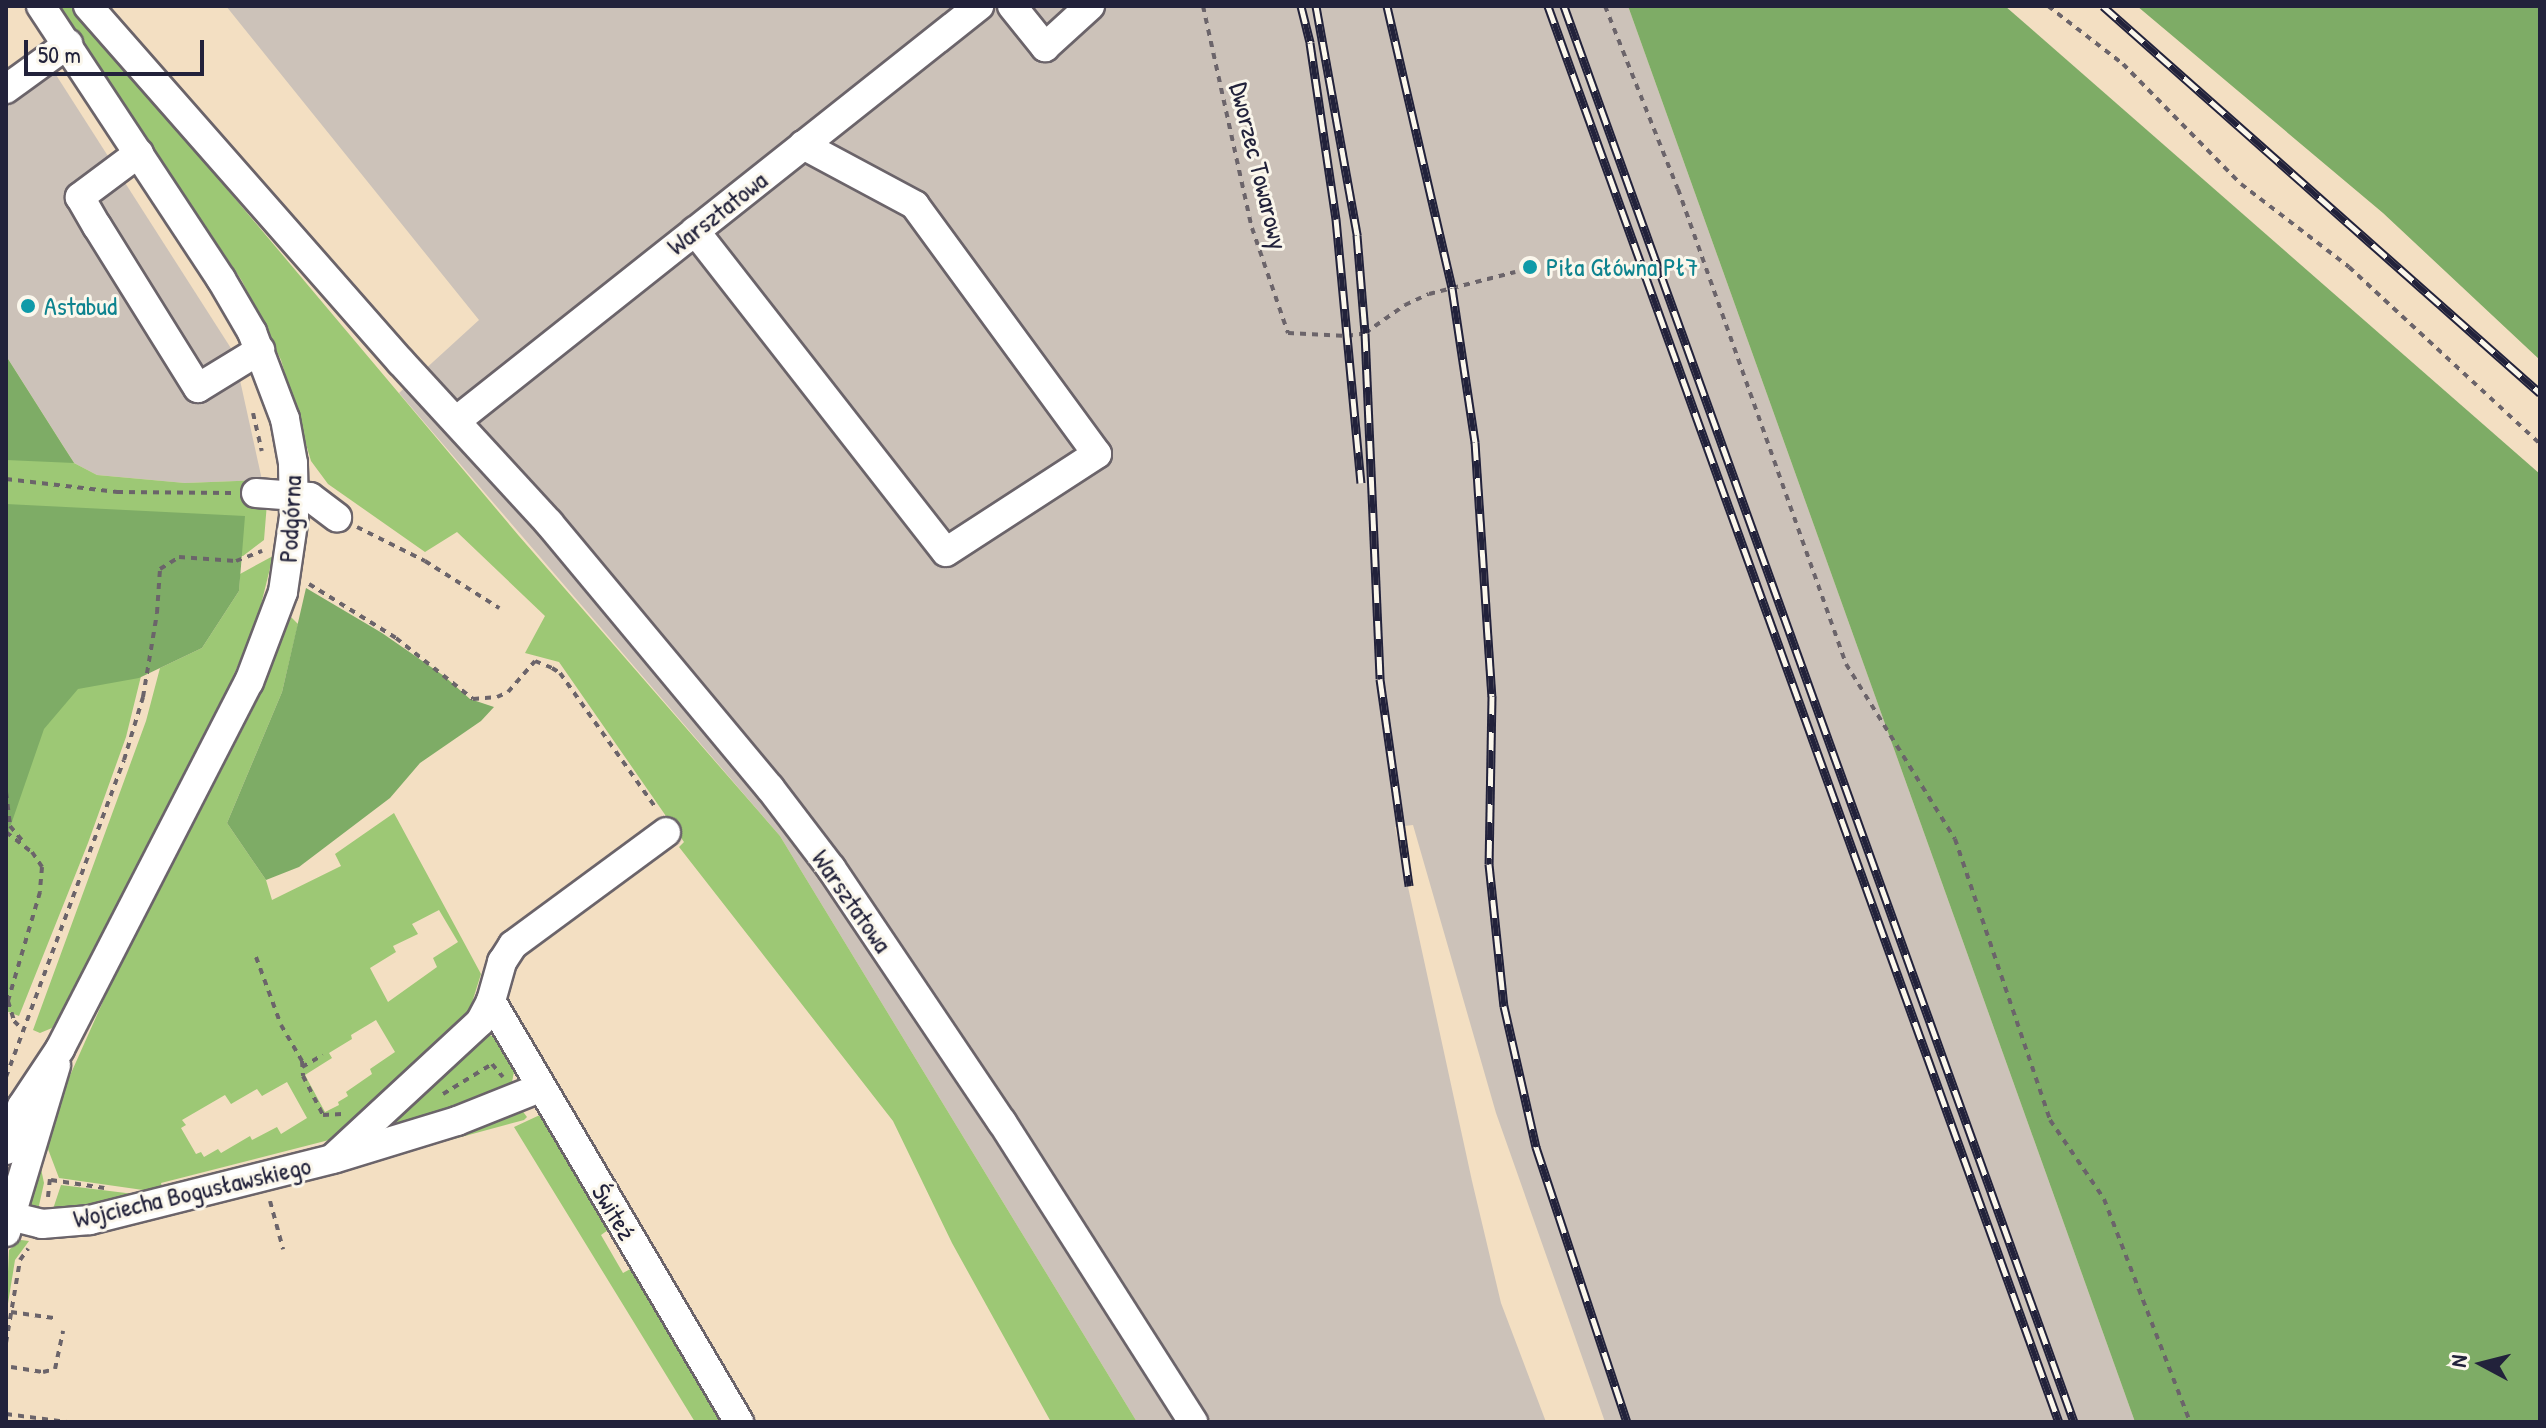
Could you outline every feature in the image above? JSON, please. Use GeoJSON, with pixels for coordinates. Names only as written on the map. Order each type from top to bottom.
{"type":"FeatureCollection","features":[{"type":"Feature","properties":{"kind":"street","name":"Podgórna"},"geometry":{"type":"LineString","coordinates":[[6,1150],[22,1106],[60,1049],[249,682],[271,632],[290,562],[294,495],[285,419],[260,350],[221,279],[41,6]]}},
{"type":"Feature","properties":{"kind":"street","name":"Warsztatowa"},"geometry":{"type":"LineString","coordinates":[[88,6],[663,656],[831,868],[1010,1135],[1193,1422]]}},
{"type":"Feature","properties":{"kind":"street","name":"Warsztatowa"},"geometry":{"type":"LineString","coordinates":[[107,6],[115,40]]}},
{"type":"Feature","properties":{"kind":"street","name":"Warsztatowa"},"geometry":{"type":"LineString","coordinates":[[456,421],[979,6]]}},
{"type":"Feature","properties":{"kind":"street"},"geometry":{"type":"LineString","coordinates":[[1012,6],[1045,47],[1090,6]]}},
{"type":"Feature","properties":{"kind":"street"},"geometry":{"type":"LineString","coordinates":[[6,89],[68,44]]}},
{"type":"Feature","properties":{"kind":"street"},"geometry":{"type":"LineString","coordinates":[[695,231],[946,552],[1097,454],[915,205],[803,145]]}},
{"type":"Feature","properties":{"kind":"street"},"geometry":{"type":"LineString","coordinates":[[139,153],[80,197],[106,240],[198,388],[260,350]]}},
{"type":"Feature","properties":{"kind":"street"},"geometry":{"type":"LineString","coordinates":[[256,493],[310,497],[337,517]]}},
{"type":"Feature","properties":{"kind":"street","name":"Wojciecha Bogusławskiego"},"geometry":{"type":"LineString","coordinates":[[332,1159],[480,1022],[491,1001],[502,962],[513,945],[666,832]]}},
{"type":"Feature","properties":{"kind":"street","name":"Świteź"},"geometry":{"type":"LineString","coordinates":[[491,1001],[739,1422]]}},
{"type":"Feature","properties":{"kind":"street","name":"Podgórna"},"geometry":{"type":"LineString","coordinates":[[7,1222],[44,1114],[60,1049]]}},
{"type":"Feature","properties":{"kind":"street","name":"Wojciecha Bogusławskiego"},"geometry":{"type":"LineString","coordinates":[[7,1222],[42,1224],[117,1215],[332,1159],[457,1121],[540,1088]]}},
{"type":"Feature","properties":{"kind":"path","name":"Dworzec Towarowy"},"geometry":{"type":"LineString","coordinates":[[1203,6],[1252,228],[1288,333],[1347,336],[1365,333],[1405,305],[1429,294],[1515,272]]}},
{"type":"Feature","properties":{"kind":"path"},"geometry":{"type":"LineString","coordinates":[[1605,6],[1689,218],[1846,664],[1955,839],[2050,1120],[2104,1199],[2190,1422]]}},
{"type":"Feature","properties":{"kind":"path"},"geometry":{"type":"LineString","coordinates":[[2048,6],[2123,64],[2241,184],[2349,267],[2540,444]]}},
{"type":"Feature","properties":{"kind":"path"},"geometry":{"type":"LineString","coordinates":[[6,479],[117,492],[256,493]]}},
{"type":"Feature","properties":{"kind":"path"},"geometry":{"type":"LineString","coordinates":[[337,517],[425,561],[499,608]]}},
{"type":"Feature","properties":{"kind":"path"},"geometry":{"type":"LineString","coordinates":[[6,1077],[112,794],[143,697],[157,613],[160,569],[179,557],[236,561],[251,558],[270,542]]}},
{"type":"Feature","properties":{"kind":"path"},"geometry":{"type":"LineString","coordinates":[[307,583],[396,638],[473,699],[497,697],[508,692],[535,661],[560,673],[670,828],[666,832]]}},
{"type":"Feature","properties":{"kind":"path"},"geometry":{"type":"LineString","coordinates":[[6,792],[10,826],[42,867],[40,892],[8,1001],[14,1021],[24,1031]]}},
{"type":"Feature","properties":{"kind":"path"},"geometry":{"type":"LineString","coordinates":[[6,832],[32,852]]}},
{"type":"Feature","properties":{"kind":"path"},"geometry":{"type":"LineString","coordinates":[[256,957],[266,990],[323,1115],[339,1109],[347,1123]]}},
{"type":"Feature","properties":{"kind":"path"},"geometry":{"type":"LineString","coordinates":[[302,1067],[321,1056],[322,1064]]}},
{"type":"Feature","properties":{"kind":"path"},"geometry":{"type":"LineString","coordinates":[[430,1068],[446,1093],[457,1121]]}},
{"type":"Feature","properties":{"kind":"path"},"geometry":{"type":"LineString","coordinates":[[263,1178],[283,1249]]}},
{"type":"Feature","properties":{"kind":"path"},"geometry":{"type":"LineString","coordinates":[[6,1343],[20,1260],[37,1240],[42,1224]]}},
{"type":"Feature","properties":{"kind":"path"},"geometry":{"type":"LineString","coordinates":[[11,1312],[54,1318]]}},
{"type":"Feature","properties":{"kind":"path"},"geometry":{"type":"LineString","coordinates":[[11,1367],[43,1372],[55,1369],[63,1331]]}},
{"type":"Feature","properties":{"kind":"path"},"geometry":{"type":"LineString","coordinates":[[6,1414],[68,1422]]}},
{"type":"Feature","properties":{"kind":"shaded area"},"geometry":{"type":"Polygon","coordinates":[[[226,6],[1628,6],[2135,1422],[1605,1422],[1496,1113],[1413,825],[1395,827],[1472,1181],[1501,1303],[1546,1422],[1137,1422],[780,836],[399,393],[479,320],[226,6]]]}},
{"type":"Feature","properties":{"kind":"shaded area"},"geometry":{"type":"Polygon","coordinates":[[[42,53],[234,353],[262,480],[185,483],[97,475],[74,463],[6,356],[6,72],[42,53]]]}},
{"type":"Feature","properties":{"kind":"green space"},"geometry":{"type":"Polygon","coordinates":[[[59,6],[73,6],[519,536],[780,836],[1137,1422],[1051,1422],[952,1243],[893,1121],[679,847],[684,842],[559,662],[525,653],[545,616],[457,532],[425,552],[328,484],[311,461],[281,360],[242,281],[59,6]]]}},
{"type":"Feature","properties":{"kind":"green space"},"geometry":{"type":"Polygon","coordinates":[[[1628,6],[2005,6],[2540,474],[2540,1422],[2135,1422],[1628,6]]]}},
{"type":"Feature","properties":{"kind":"green space"},"geometry":{"type":"Polygon","coordinates":[[[2137,6],[2540,6],[2540,360],[2383,213],[2137,6]]]}},
{"type":"Feature","properties":{"kind":"green space"},"geometry":{"type":"Polygon","coordinates":[[[6,356],[74,463],[97,475],[185,483],[262,480],[267,503],[264,540],[243,556],[225,556],[142,672],[126,737],[88,843],[19,1016],[6,1011],[6,356]]]}},
{"type":"Feature","properties":{"kind":"green space"},"geometry":{"type":"Polygon","coordinates":[[[6,356],[63,446],[74,463],[6,460],[6,356]]]}},
{"type":"Feature","properties":{"kind":"green space"},"geometry":{"type":"Polygon","coordinates":[[[6,504],[245,516],[239,591],[202,648],[139,678],[78,689],[44,729],[6,839],[6,504]]]}},
{"type":"Feature","properties":{"kind":"green space"},"geometry":{"type":"Polygon","coordinates":[[[273,556],[257,621],[216,716],[89,965],[52,1028],[40,1033],[33,1030],[146,721],[160,668],[202,648],[239,591],[240,574],[273,556]]]}},
{"type":"Feature","properties":{"kind":"green space"},"geometry":{"type":"Polygon","coordinates":[[[306,588],[382,633],[444,676],[470,699],[494,707],[481,721],[420,763],[390,798],[299,867],[266,880],[227,823],[282,692],[306,588]]]}},
{"type":"Feature","properties":{"kind":"green space"},"geometry":{"type":"Polygon","coordinates":[[[291,617],[298,624],[282,692],[227,823],[266,880],[272,900],[341,866],[335,854],[394,813],[481,974],[470,1009],[329,1140],[161,1183],[164,1193],[59,1178],[43,1136],[109,988],[251,713],[291,617]],[[439,910],[412,924],[418,934],[393,946],[396,952],[370,968],[388,1002],[437,967],[433,958],[458,942],[439,910]],[[376,1020],[351,1035],[352,1039],[329,1053],[332,1058],[305,1075],[325,1112],[339,1105],[338,1102],[348,1096],[346,1092],[372,1074],[370,1069],[395,1052],[376,1020]],[[287,1082],[262,1096],[257,1089],[231,1104],[225,1095],[182,1120],[186,1125],[181,1128],[196,1154],[201,1152],[204,1157],[218,1149],[221,1153],[250,1136],[252,1140],[277,1127],[281,1134],[307,1118],[287,1082]]]}},
{"type":"Feature","properties":{"kind":"green space"},"geometry":{"type":"Polygon","coordinates":[[[487,1034],[497,1038],[515,1067],[511,1087],[389,1135],[384,1126],[487,1034]]]}},
{"type":"Feature","properties":{"kind":"green space"},"geometry":{"type":"Polygon","coordinates":[[[521,1109],[527,1117],[524,1120],[395,1155],[521,1109]]]}},
{"type":"Feature","properties":{"kind":"green space"},"geometry":{"type":"Polygon","coordinates":[[[542,1114],[611,1228],[601,1235],[623,1273],[634,1267],[726,1422],[695,1422],[514,1127],[542,1114]]]}},
{"type":"Feature","properties":{"kind":"green space"},"geometry":{"type":"Polygon","coordinates":[[[39,1159],[44,1183],[38,1210],[26,1201],[39,1159]]]}},
{"type":"Feature","properties":{"kind":"green space"},"geometry":{"type":"Polygon","coordinates":[[[61,1185],[134,1194],[144,1198],[52,1212],[61,1185]]]}},
{"type":"Feature","properties":{"kind":"green space"},"geometry":{"type":"Polygon","coordinates":[[[21,1240],[29,1241],[15,1260],[6,1316],[9,1250],[21,1240]]]}},
{"type":"Feature","properties":{"kind":"railway"},"geometry":{"type":"LineString","coordinates":[[1301,6],[1310,43],[1336,219],[1361,483]]}},
{"type":"Feature","properties":{"kind":"railway"},"geometry":{"type":"LineString","coordinates":[[1316,6],[1357,235],[1365,333],[1380,679],[1409,886]]}},
{"type":"Feature","properties":{"kind":"railway"},"geometry":{"type":"LineString","coordinates":[[1387,6],[1452,288],[1475,442],[1492,696],[1489,864],[1504,1006],[1536,1147],[1627,1422]]}},
{"type":"Feature","properties":{"kind":"railway"},"geometry":{"type":"LineString","coordinates":[[1548,6],[2059,1422]]}},
{"type":"Feature","properties":{"kind":"railway"},"geometry":{"type":"LineString","coordinates":[[1564,6],[2074,1422]]}},
{"type":"Feature","properties":{"kind":"railway"},"geometry":{"type":"LineString","coordinates":[[2103,6],[2540,393]]}},
{"type":"Feature","properties":{"kind":"place","name":"Piła Główna Pł7"},"geometry":{"type":"Point","coordinates":[1530,267]}},
{"type":"Feature","properties":{"kind":"place","name":"Astabud"},"geometry":{"type":"Point","coordinates":[28,306]}}]}
